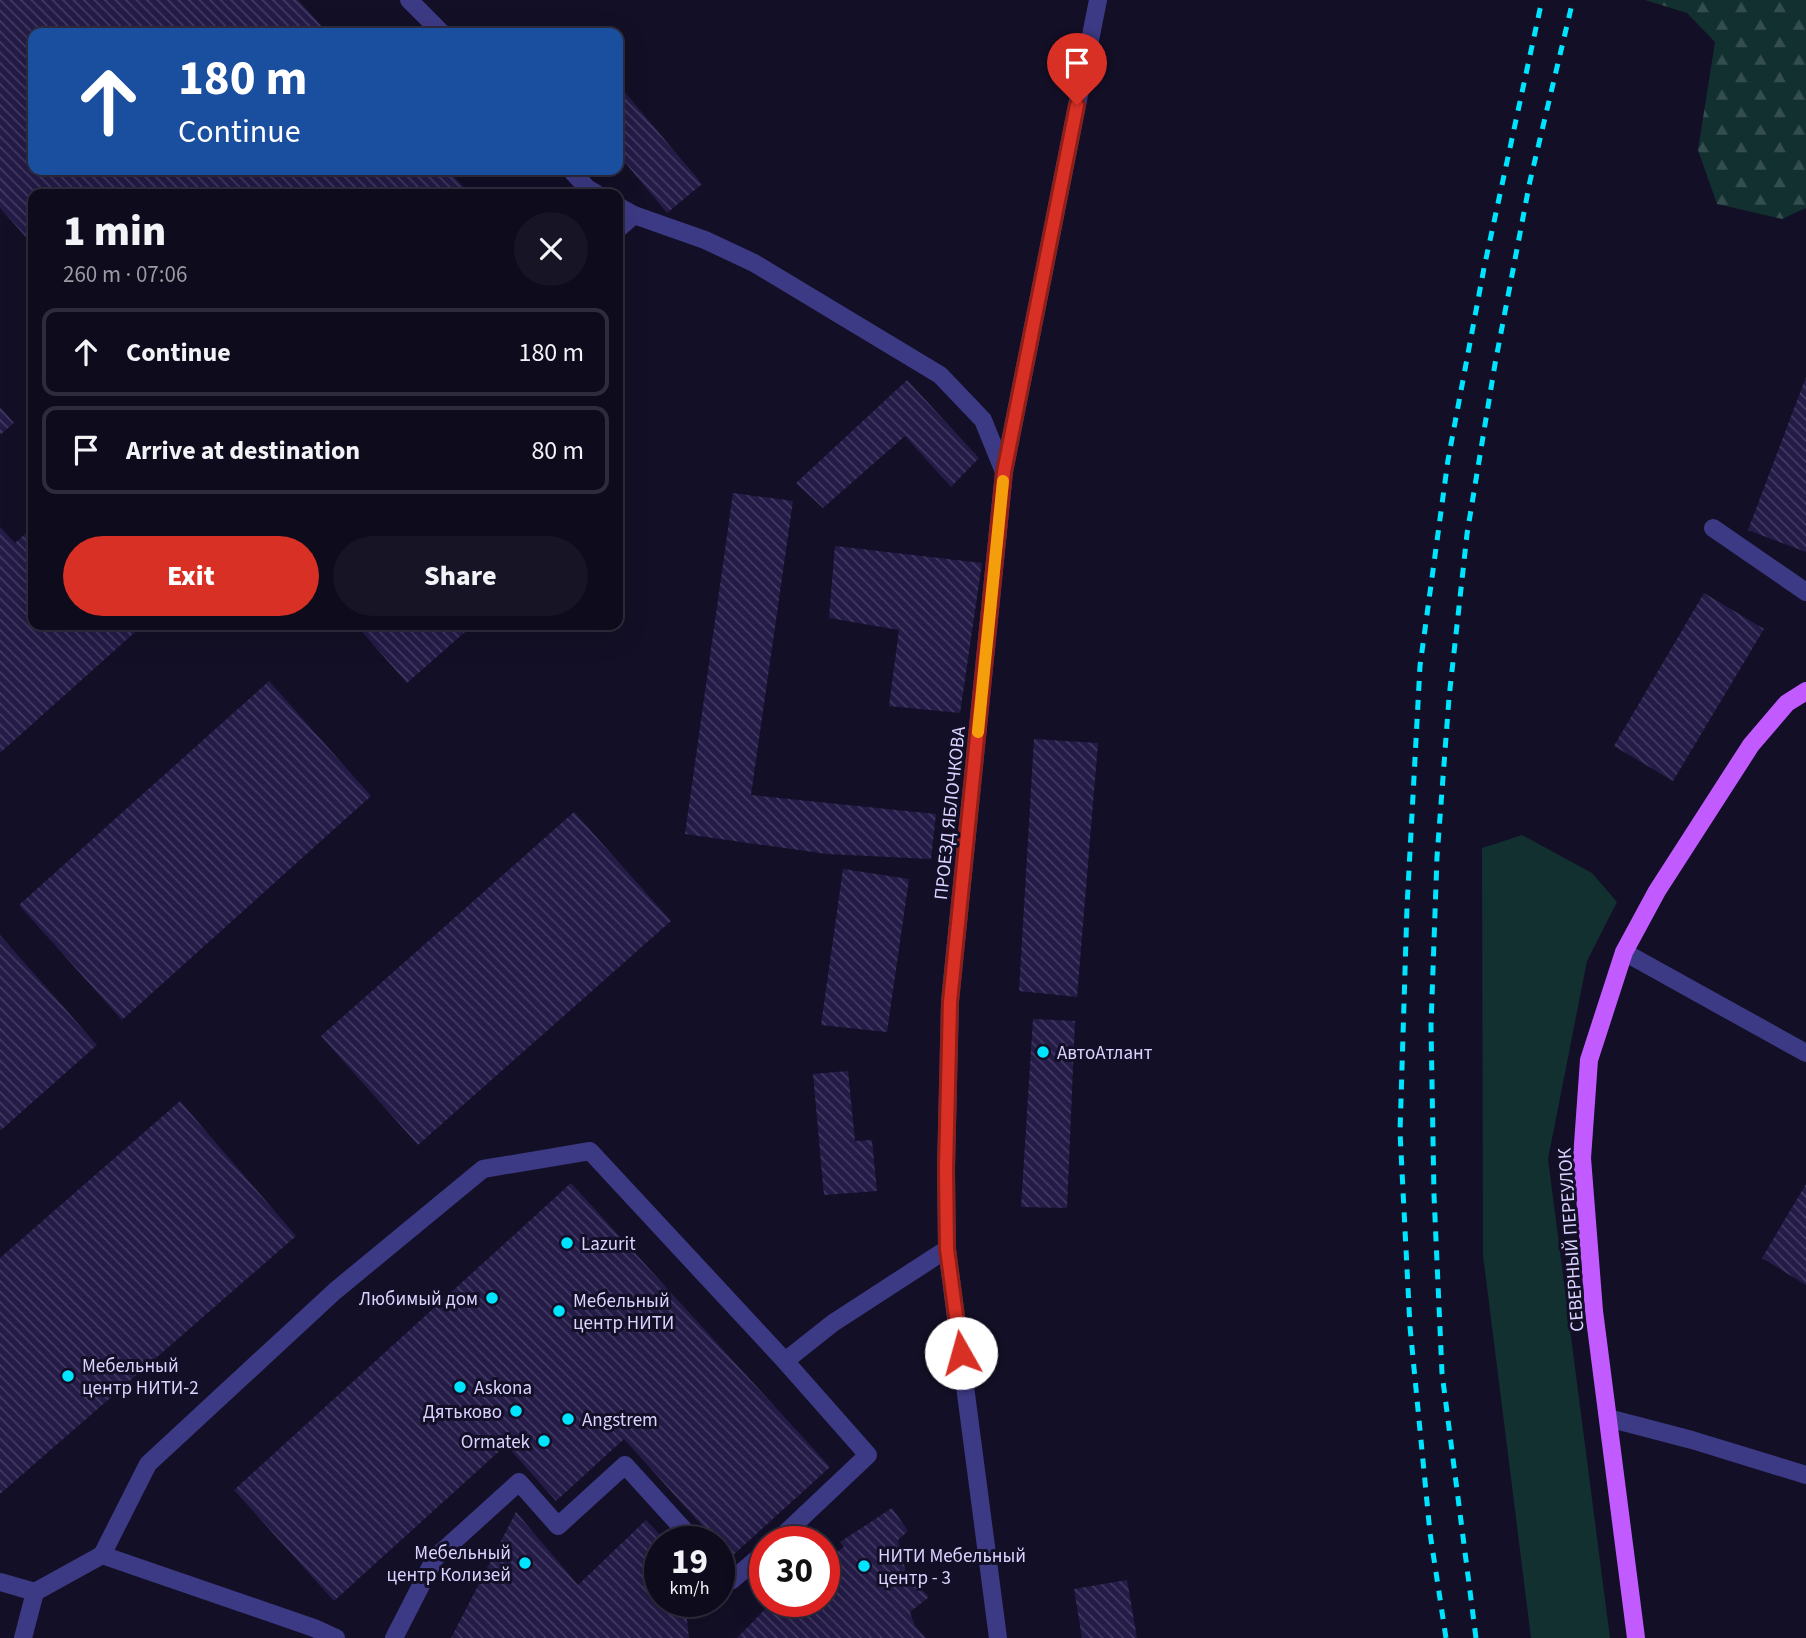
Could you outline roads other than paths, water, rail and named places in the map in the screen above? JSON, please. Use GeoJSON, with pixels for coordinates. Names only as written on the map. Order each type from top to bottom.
{"type":"FeatureCollection","features":[{"type":"Feature","properties":{"kind":"main road","name":"СЕВЕРНЫЙ ПЕРЕУЛОК"},"geometry":{"type":"LineString","coordinates":[[1636,1638],[1594,1311],[1582,1158],[1589,1060],[1625,952],[1657,891],[1751,745],[1787,703],[1806,691]]}},
{"type":"Feature","properties":{"kind":"street"},"geometry":{"type":"LineString","coordinates":[[409,0],[437,28]]}},
{"type":"Feature","properties":{"kind":"street"},"geometry":{"type":"LineString","coordinates":[[1004,472],[1098,0]]}},
{"type":"Feature","properties":{"kind":"street"},"geometry":{"type":"LineString","coordinates":[[575,175],[589,189]]}},
{"type":"Feature","properties":{"kind":"street","name":"ПРОЕЗД ЯБЛОЧКОВА"},"geometry":{"type":"LineString","coordinates":[[623,209],[705,240],[754,263],[940,375],[983,420],[1004,472],[950,1002],[946,1169],[947,1249],[998,1638]]}},
{"type":"Feature","properties":{"kind":"street"},"geometry":{"type":"LineString","coordinates":[[623,225],[634,215]]}},
{"type":"Feature","properties":{"kind":"street"},"geometry":{"type":"LineString","coordinates":[[1713,528],[1806,592]]}},
{"type":"Feature","properties":{"kind":"street"},"geometry":{"type":"LineString","coordinates":[[1625,952],[1806,1053]]}},
{"type":"Feature","properties":{"kind":"street"},"geometry":{"type":"LineString","coordinates":[[0,1582],[35,1592],[102,1555],[148,1464],[335,1291],[483,1169],[590,1151],[785,1361],[868,1455],[793,1526]]}},
{"type":"Feature","properties":{"kind":"street"},"geometry":{"type":"LineString","coordinates":[[785,1361],[834,1323],[947,1249]]}},
{"type":"Feature","properties":{"kind":"street"},"geometry":{"type":"LineString","coordinates":[[1608,1418],[1806,1475]]}},
{"type":"Feature","properties":{"kind":"street"},"geometry":{"type":"LineString","coordinates":[[394,1638],[435,1558],[519,1482],[558,1526],[625,1465],[680,1526]]}},
{"type":"Feature","properties":{"kind":"street"},"geometry":{"type":"LineString","coordinates":[[102,1555],[336,1638]]}},
{"type":"Feature","properties":{"kind":"street"},"geometry":{"type":"LineString","coordinates":[[735,1578],[749,1566]]}},
{"type":"Feature","properties":{"kind":"street"},"geometry":{"type":"LineString","coordinates":[[23,1638],[35,1592]]}},
{"type":"Feature","properties":{"kind":"railway"},"geometry":{"type":"LineString","coordinates":[[1446,1638],[1430,1533],[1410,1327],[1400,1132],[1407,907],[1420,666],[1448,460],[1484,268],[1542,0]]}},
{"type":"Feature","properties":{"kind":"railway"},"geometry":{"type":"LineString","coordinates":[[1476,1638],[1442,1373],[1434,1195],[1431,1026],[1437,857],[1449,698],[1467,534],[1495,364],[1530,181],[1573,0]]}},
{"type":"Feature","properties":{"kind":"place","name":"АвтоАтлант"},"geometry":{"type":"Point","coordinates":[1043,1052]}},
{"type":"Feature","properties":{"kind":"place","name":"Lazurit"},"geometry":{"type":"Point","coordinates":[567,1243]}},
{"type":"Feature","properties":{"kind":"place","name":"Любимый дом"},"geometry":{"type":"Point","coordinates":[492,1298]}},
{"type":"Feature","properties":{"kind":"place","name":"Мебельный центр НИТИ"},"geometry":{"type":"Point","coordinates":[559,1311]}},
{"type":"Feature","properties":{"kind":"place","name":"Мебельный центр НИТИ-2"},"geometry":{"type":"Point","coordinates":[68,1376]}},
{"type":"Feature","properties":{"kind":"place","name":"Askona"},"geometry":{"type":"Point","coordinates":[460,1387]}},
{"type":"Feature","properties":{"kind":"place","name":"Дятьково"},"geometry":{"type":"Point","coordinates":[516,1411]}},
{"type":"Feature","properties":{"kind":"place","name":"Angstrem"},"geometry":{"type":"Point","coordinates":[568,1419]}},
{"type":"Feature","properties":{"kind":"place","name":"Ormatek"},"geometry":{"type":"Point","coordinates":[544,1441]}},
{"type":"Feature","properties":{"kind":"place","name":"Мебельный центр Колизей"},"geometry":{"type":"Point","coordinates":[525,1563]}},
{"type":"Feature","properties":{"kind":"place","name":"НИТИ Мебельный центр - 3"},"geometry":{"type":"Point","coordinates":[864,1566]}}]}
